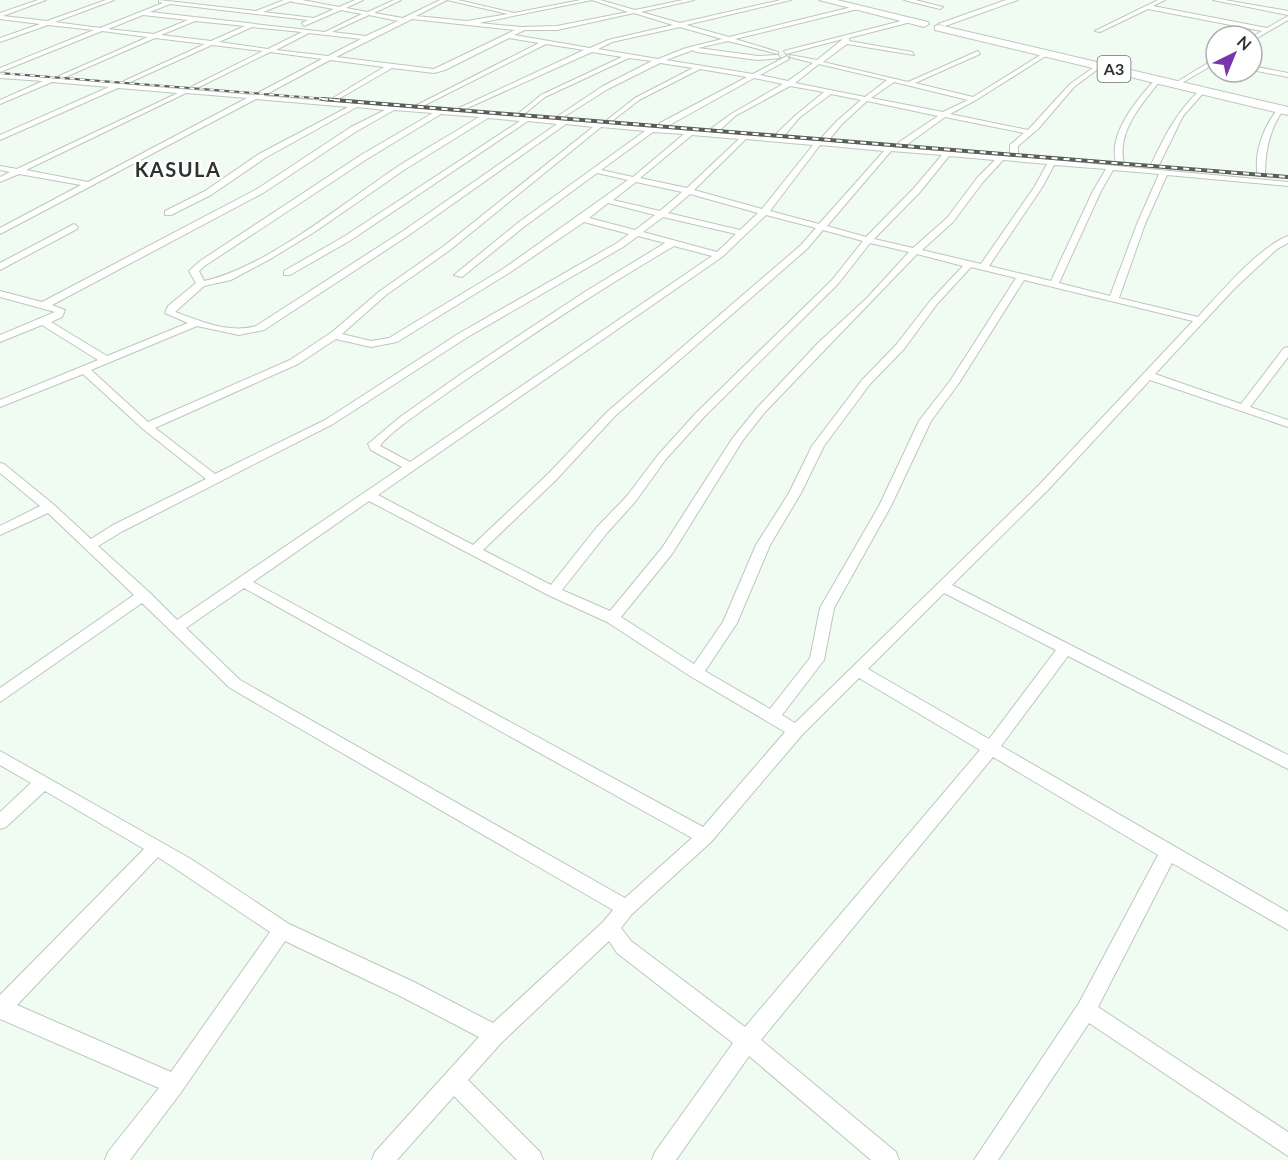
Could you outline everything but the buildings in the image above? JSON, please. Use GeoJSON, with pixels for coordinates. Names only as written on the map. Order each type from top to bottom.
{"type":"FeatureCollection","features":[{"type":"Feature","properties":{"kind":"highway","name":"A3"},"geometry":{"type":"LineString","coordinates":[[824,0],[1286,110]]}},
{"type":"Feature","properties":{"kind":"highway","name":"A3"},"geometry":{"type":"LineString","coordinates":[[831,0],[1286,110]]}},
{"type":"Feature","properties":{"kind":"street"},"geometry":{"type":"LineString","coordinates":[[0,16],[43,0]]}},
{"type":"Feature","properties":{"kind":"street"},"geometry":{"type":"LineString","coordinates":[[0,40],[111,0]]}},
{"type":"Feature","properties":{"kind":"street"},"geometry":{"type":"LineString","coordinates":[[153,0],[312,19]]}},
{"type":"Feature","properties":{"kind":"street"},"geometry":{"type":"LineString","coordinates":[[255,13],[291,0],[366,13],[520,29]]}},
{"type":"Feature","properties":{"kind":"street"},"geometry":{"type":"LineString","coordinates":[[294,28],[360,0]]}},
{"type":"Feature","properties":{"kind":"street"},"geometry":{"type":"LineString","coordinates":[[325,33],[398,0]]}},
{"type":"Feature","properties":{"kind":"street"},"geometry":{"type":"LineString","coordinates":[[0,231],[367,38],[444,0]]}},
{"type":"Feature","properties":{"kind":"street"},"geometry":{"type":"LineString","coordinates":[[450,0],[517,14]]}},
{"type":"Feature","properties":{"kind":"street"},"geometry":{"type":"LineString","coordinates":[[468,23],[589,0]]}},
{"type":"Feature","properties":{"kind":"street"},"geometry":{"type":"LineString","coordinates":[[594,0],[776,55],[817,62],[974,99]]}},
{"type":"Feature","properties":{"kind":"street"},"geometry":{"type":"LineString","coordinates":[[0,16],[328,59],[434,70],[443,69],[520,29],[557,28],[691,0]]}},
{"type":"Feature","properties":{"kind":"street"},"geometry":{"type":"LineString","coordinates":[[461,109],[610,41],[788,0]]}},
{"type":"Feature","properties":{"kind":"street"},"geometry":{"type":"LineString","coordinates":[[907,0],[919,1],[940,8]]}},
{"type":"Feature","properties":{"kind":"street"},"geometry":{"type":"LineString","coordinates":[[935,25],[1003,0]]}},
{"type":"Feature","properties":{"kind":"street"},"geometry":{"type":"LineString","coordinates":[[935,25],[1014,0]]}},
{"type":"Feature","properties":{"kind":"street"},"geometry":{"type":"LineString","coordinates":[[1098,31],[1162,0]]}},
{"type":"Feature","properties":{"kind":"street"},"geometry":{"type":"LineString","coordinates":[[1216,0],[1288,13]]}},
{"type":"Feature","properties":{"kind":"street"},"geometry":{"type":"LineString","coordinates":[[0,73],[170,2]]}},
{"type":"Feature","properties":{"kind":"street"},"geometry":{"type":"LineString","coordinates":[[1148,7],[1268,30]]}},
{"type":"Feature","properties":{"kind":"street"},"geometry":{"type":"LineString","coordinates":[[486,116],[400,168],[313,229],[269,256],[228,278],[201,284],[171,308],[170,313],[196,323],[250,333],[406,233],[561,120],[581,102],[658,61],[687,49],[856,8]]}},
{"type":"Feature","properties":{"kind":"street"},"geometry":{"type":"LineString","coordinates":[[1250,13],[1259,8]]}},
{"type":"Feature","properties":{"kind":"street"},"geometry":{"type":"LineString","coordinates":[[142,13],[294,28],[367,38]]}},
{"type":"Feature","properties":{"kind":"street"},"geometry":{"type":"LineString","coordinates":[[1232,23],[1241,18]]}},
{"type":"Feature","properties":{"kind":"street"},"geometry":{"type":"LineString","coordinates":[[1264,32],[1288,18]]}},
{"type":"Feature","properties":{"kind":"street"},"geometry":{"type":"LineString","coordinates":[[61,76],[195,19]]}},
{"type":"Feature","properties":{"kind":"street"},"geometry":{"type":"LineString","coordinates":[[663,126],[788,56],[909,21]]}},
{"type":"Feature","properties":{"kind":"street"},"geometry":{"type":"LineString","coordinates":[[126,82],[251,25]]}},
{"type":"Feature","properties":{"kind":"street"},"geometry":{"type":"LineString","coordinates":[[194,88],[309,31]]}},
{"type":"Feature","properties":{"kind":"street"},"geometry":{"type":"LineString","coordinates":[[507,36],[753,76],[1029,132]]}},
{"type":"Feature","properties":{"kind":"street"},"geometry":{"type":"LineString","coordinates":[[715,130],[733,115],[790,83],[846,40],[912,54]]}},
{"type":"Feature","properties":{"kind":"street"},"geometry":{"type":"LineString","coordinates":[[419,106],[545,42]]}},
{"type":"Feature","properties":{"kind":"street"},"geometry":{"type":"LineString","coordinates":[[687,49],[758,58],[776,55]]}},
{"type":"Feature","properties":{"kind":"street"},"geometry":{"type":"LineString","coordinates":[[908,84],[978,53]]}},
{"type":"Feature","properties":{"kind":"street"},"geometry":{"type":"LineString","coordinates":[[902,144],[942,115],[974,99],[1047,53]]}},
{"type":"Feature","properties":{"kind":"street"},"geometry":{"type":"LineString","coordinates":[[287,273],[348,238],[524,117],[543,96],[628,57]]}},
{"type":"Feature","properties":{"kind":"street"},"geometry":{"type":"LineString","coordinates":[[335,99],[390,66]]}},
{"type":"Feature","properties":{"kind":"street"},"geometry":{"type":"LineString","coordinates":[[1014,154],[1014,146],[1061,99],[1069,87],[1088,71],[1099,66]]}},
{"type":"Feature","properties":{"kind":"street"},"geometry":{"type":"LineString","coordinates":[[1178,83],[1204,67]]}},
{"type":"Feature","properties":{"kind":"street"},"geometry":{"type":"LineString","coordinates":[[609,122],[637,99],[700,68]]}},
{"type":"Feature","properties":{"kind":"street"},"geometry":{"type":"LineString","coordinates":[[1264,70],[1288,75]]}},
{"type":"Feature","properties":{"kind":"street"},"geometry":{"type":"LineString","coordinates":[[0,73],[461,109],[561,120],[780,135],[821,142],[947,154],[1052,162],[1155,165],[1288,176]]}},
{"type":"Feature","properties":{"kind":"street"},"geometry":{"type":"LineString","coordinates":[[0,73],[52,80],[254,98],[524,117]]}},
{"type":"Feature","properties":{"kind":"street"},"geometry":{"type":"LineString","coordinates":[[0,102],[52,80]]}},
{"type":"Feature","properties":{"kind":"street"},"geometry":{"type":"LineString","coordinates":[[176,628],[719,255],[765,211],[834,127],[866,98],[892,80]]}},
{"type":"Feature","properties":{"kind":"street"},"geometry":{"type":"LineString","coordinates":[[1054,284],[1097,191],[1116,165],[1122,136],[1138,104],[1158,80]]}},
{"type":"Feature","properties":{"kind":"street"},"geometry":{"type":"LineString","coordinates":[[0,138],[118,86]]}},
{"type":"Feature","properties":{"kind":"street"},"geometry":{"type":"LineString","coordinates":[[1155,165],[1176,121],[1191,100],[1202,90]]}},
{"type":"Feature","properties":{"kind":"street"},"geometry":{"type":"LineString","coordinates":[[780,135],[798,116],[830,91]]}},
{"type":"Feature","properties":{"kind":"street"},"geometry":{"type":"LineString","coordinates":[[0,180],[186,92]]}},
{"type":"Feature","properties":{"kind":"street"},"geometry":{"type":"LineString","coordinates":[[168,213],[208,193],[262,156],[354,106]]}},
{"type":"Feature","properties":{"kind":"street"},"geometry":{"type":"LineString","coordinates":[[44,305],[260,191],[354,129],[391,109]]}},
{"type":"Feature","properties":{"kind":"street"},"geometry":{"type":"LineString","coordinates":[[1261,174],[1260,164],[1269,124],[1286,110]]}},
{"type":"Feature","properties":{"kind":"street"},"geometry":{"type":"LineString","coordinates":[[201,284],[194,271],[204,263],[364,157],[440,112]]}},
{"type":"Feature","properties":{"kind":"street"},"geometry":{"type":"LineString","coordinates":[[561,120],[598,126],[743,139],[902,144],[1288,184]]}},
{"type":"Feature","properties":{"kind":"street"},"geometry":{"type":"LineString","coordinates":[[147,427],[294,362],[334,335],[383,293],[447,248],[598,126]]}},
{"type":"Feature","properties":{"kind":"street"},"geometry":{"type":"LineString","coordinates":[[459,275],[522,224],[650,131]]}},
{"type":"Feature","properties":{"kind":"street"},"geometry":{"type":"LineString","coordinates":[[334,335],[381,346],[393,340],[506,271],[636,178],[689,134]]}},
{"type":"Feature","properties":{"kind":"street"},"geometry":{"type":"LineString","coordinates":[[89,546],[118,528],[329,422],[462,336],[637,233],[688,191],[743,139]]}},
{"type":"Feature","properties":{"kind":"street"},"geometry":{"type":"LineString","coordinates":[[474,551],[552,477],[611,414],[804,247],[889,149]]}},
{"type":"Feature","properties":{"kind":"street"},"geometry":{"type":"LineString","coordinates":[[553,592],[602,530],[631,499],[662,457],[700,415],[835,282],[868,240],[917,190],[947,154]]}},
{"type":"Feature","properties":{"kind":"street"},"geometry":{"type":"LineString","coordinates":[[612,618],[667,551],[738,440],[760,410],[915,251],[950,220],[980,180],[1001,158]]}},
{"type":"Feature","properties":{"kind":"street"},"geometry":{"type":"LineString","coordinates":[[983,268],[1039,186],[1052,162]]}},
{"type":"Feature","properties":{"kind":"street"},"geometry":{"type":"LineString","coordinates":[[0,168],[88,184]]}},
{"type":"Feature","properties":{"kind":"street"},"geometry":{"type":"LineString","coordinates":[[596,171],[636,178],[868,240],[1200,320]]}},
{"type":"Feature","properties":{"kind":"street"},"geometry":{"type":"LineString","coordinates":[[1114,299],[1141,224],[1164,172]]}},
{"type":"Feature","properties":{"kind":"street"},"geometry":{"type":"LineString","coordinates":[[604,200],[742,233]]}},
{"type":"Feature","properties":{"kind":"street"},"geometry":{"type":"LineString","coordinates":[[580,218],[719,255]]}},
{"type":"Feature","properties":{"kind":"street"},"geometry":{"type":"LineString","coordinates":[[0,267],[74,227]]}},
{"type":"Feature","properties":{"kind":"street"},"geometry":{"type":"LineString","coordinates":[[383,1160],[495,1035],[610,928],[626,908],[705,837],[796,731],[1043,489],[1232,286],[1274,247],[1288,239]]}},
{"type":"Feature","properties":{"kind":"street"},"geometry":{"type":"LineString","coordinates":[[411,467],[375,448],[374,444],[527,332],[605,281],[675,242]]}},
{"type":"Feature","properties":{"kind":"street"},"geometry":{"type":"LineString","coordinates":[[695,672],[708,657],[730,623],[763,545],[795,493],[818,446],[866,382],[900,347],[934,302],[969,264]]}},
{"type":"Feature","properties":{"kind":"street"},"geometry":{"type":"LineString","coordinates":[[773,716],[817,660],[827,608],[885,506],[926,422],[938,402],[954,383],[1021,277]]}},
{"type":"Feature","properties":{"kind":"street"},"geometry":{"type":"LineString","coordinates":[[0,294],[60,310],[59,315],[0,339]]}},
{"type":"Feature","properties":{"kind":"street"},"geometry":{"type":"LineString","coordinates":[[44,322],[104,359]]}},
{"type":"Feature","properties":{"kind":"street"},"geometry":{"type":"LineString","coordinates":[[0,404],[104,359],[136,349],[196,323]]}},
{"type":"Feature","properties":{"kind":"street"},"geometry":{"type":"LineString","coordinates":[[1243,408],[1288,350]]}},
{"type":"Feature","properties":{"kind":"street"},"geometry":{"type":"LineString","coordinates":[[83,368],[147,427],[214,479]]}},
{"type":"Feature","properties":{"kind":"street"},"geometry":{"type":"LineString","coordinates":[[1147,375],[1288,424]]}},
{"type":"Feature","properties":{"kind":"street"},"geometry":{"type":"LineString","coordinates":[[0,467],[49,507],[235,684],[626,908]]}},
{"type":"Feature","properties":{"kind":"street"},"geometry":{"type":"LineString","coordinates":[[369,496],[553,592],[612,618],[695,672],[796,731]]}},
{"type":"Feature","properties":{"kind":"street"},"geometry":{"type":"LineString","coordinates":[[0,531],[49,507]]}},
{"type":"Feature","properties":{"kind":"street"},"geometry":{"type":"LineString","coordinates":[[243,582],[705,837]]}},
{"type":"Feature","properties":{"kind":"street"},"geometry":{"type":"LineString","coordinates":[[942,586],[1288,762]]}},
{"type":"Feature","properties":{"kind":"street"},"geometry":{"type":"LineString","coordinates":[[0,696],[144,595]]}},
{"type":"Feature","properties":{"kind":"street"},"geometry":{"type":"LineString","coordinates":[[663,1160],[747,1041],[990,749],[1066,648]]}},
{"type":"Feature","properties":{"kind":"street"},"geometry":{"type":"LineString","coordinates":[[859,671],[1288,922]]}},
{"type":"Feature","properties":{"kind":"street"},"geometry":{"type":"LineString","coordinates":[[0,757],[157,847],[282,930],[407,989],[495,1035]]}},
{"type":"Feature","properties":{"kind":"street"},"geometry":{"type":"LineString","coordinates":[[0,822],[44,782]]}},
{"type":"Feature","properties":{"kind":"street"},"geometry":{"type":"LineString","coordinates":[[157,847],[0,1008],[175,1084]]}},
{"type":"Feature","properties":{"kind":"street"},"geometry":{"type":"LineString","coordinates":[[985,1160],[1086,1010],[1168,853]]}},
{"type":"Feature","properties":{"kind":"street"},"geometry":{"type":"LineString","coordinates":[[610,928],[624,947],[747,1041],[888,1160]]}},
{"type":"Feature","properties":{"kind":"street"},"geometry":{"type":"LineString","coordinates":[[116,1160],[175,1084],[282,930]]}},
{"type":"Feature","properties":{"kind":"street"},"geometry":{"type":"LineString","coordinates":[[1086,1010],[1288,1145]]}},
{"type":"Feature","properties":{"kind":"street"},"geometry":{"type":"LineString","coordinates":[[453,1080],[532,1160]]}},
{"type":"Feature","properties":{"kind":"railway"},"geometry":{"type":"LineString","coordinates":[[0,73],[340,100]]}},
{"type":"Feature","properties":{"kind":"railway"},"geometry":{"type":"LineString","coordinates":[[322,99],[1288,177]]}},
{"type":"Feature","properties":{"kind":"district","name":"KASULA"},"geometry":{"type":"Point","coordinates":[178,170]}}]}
